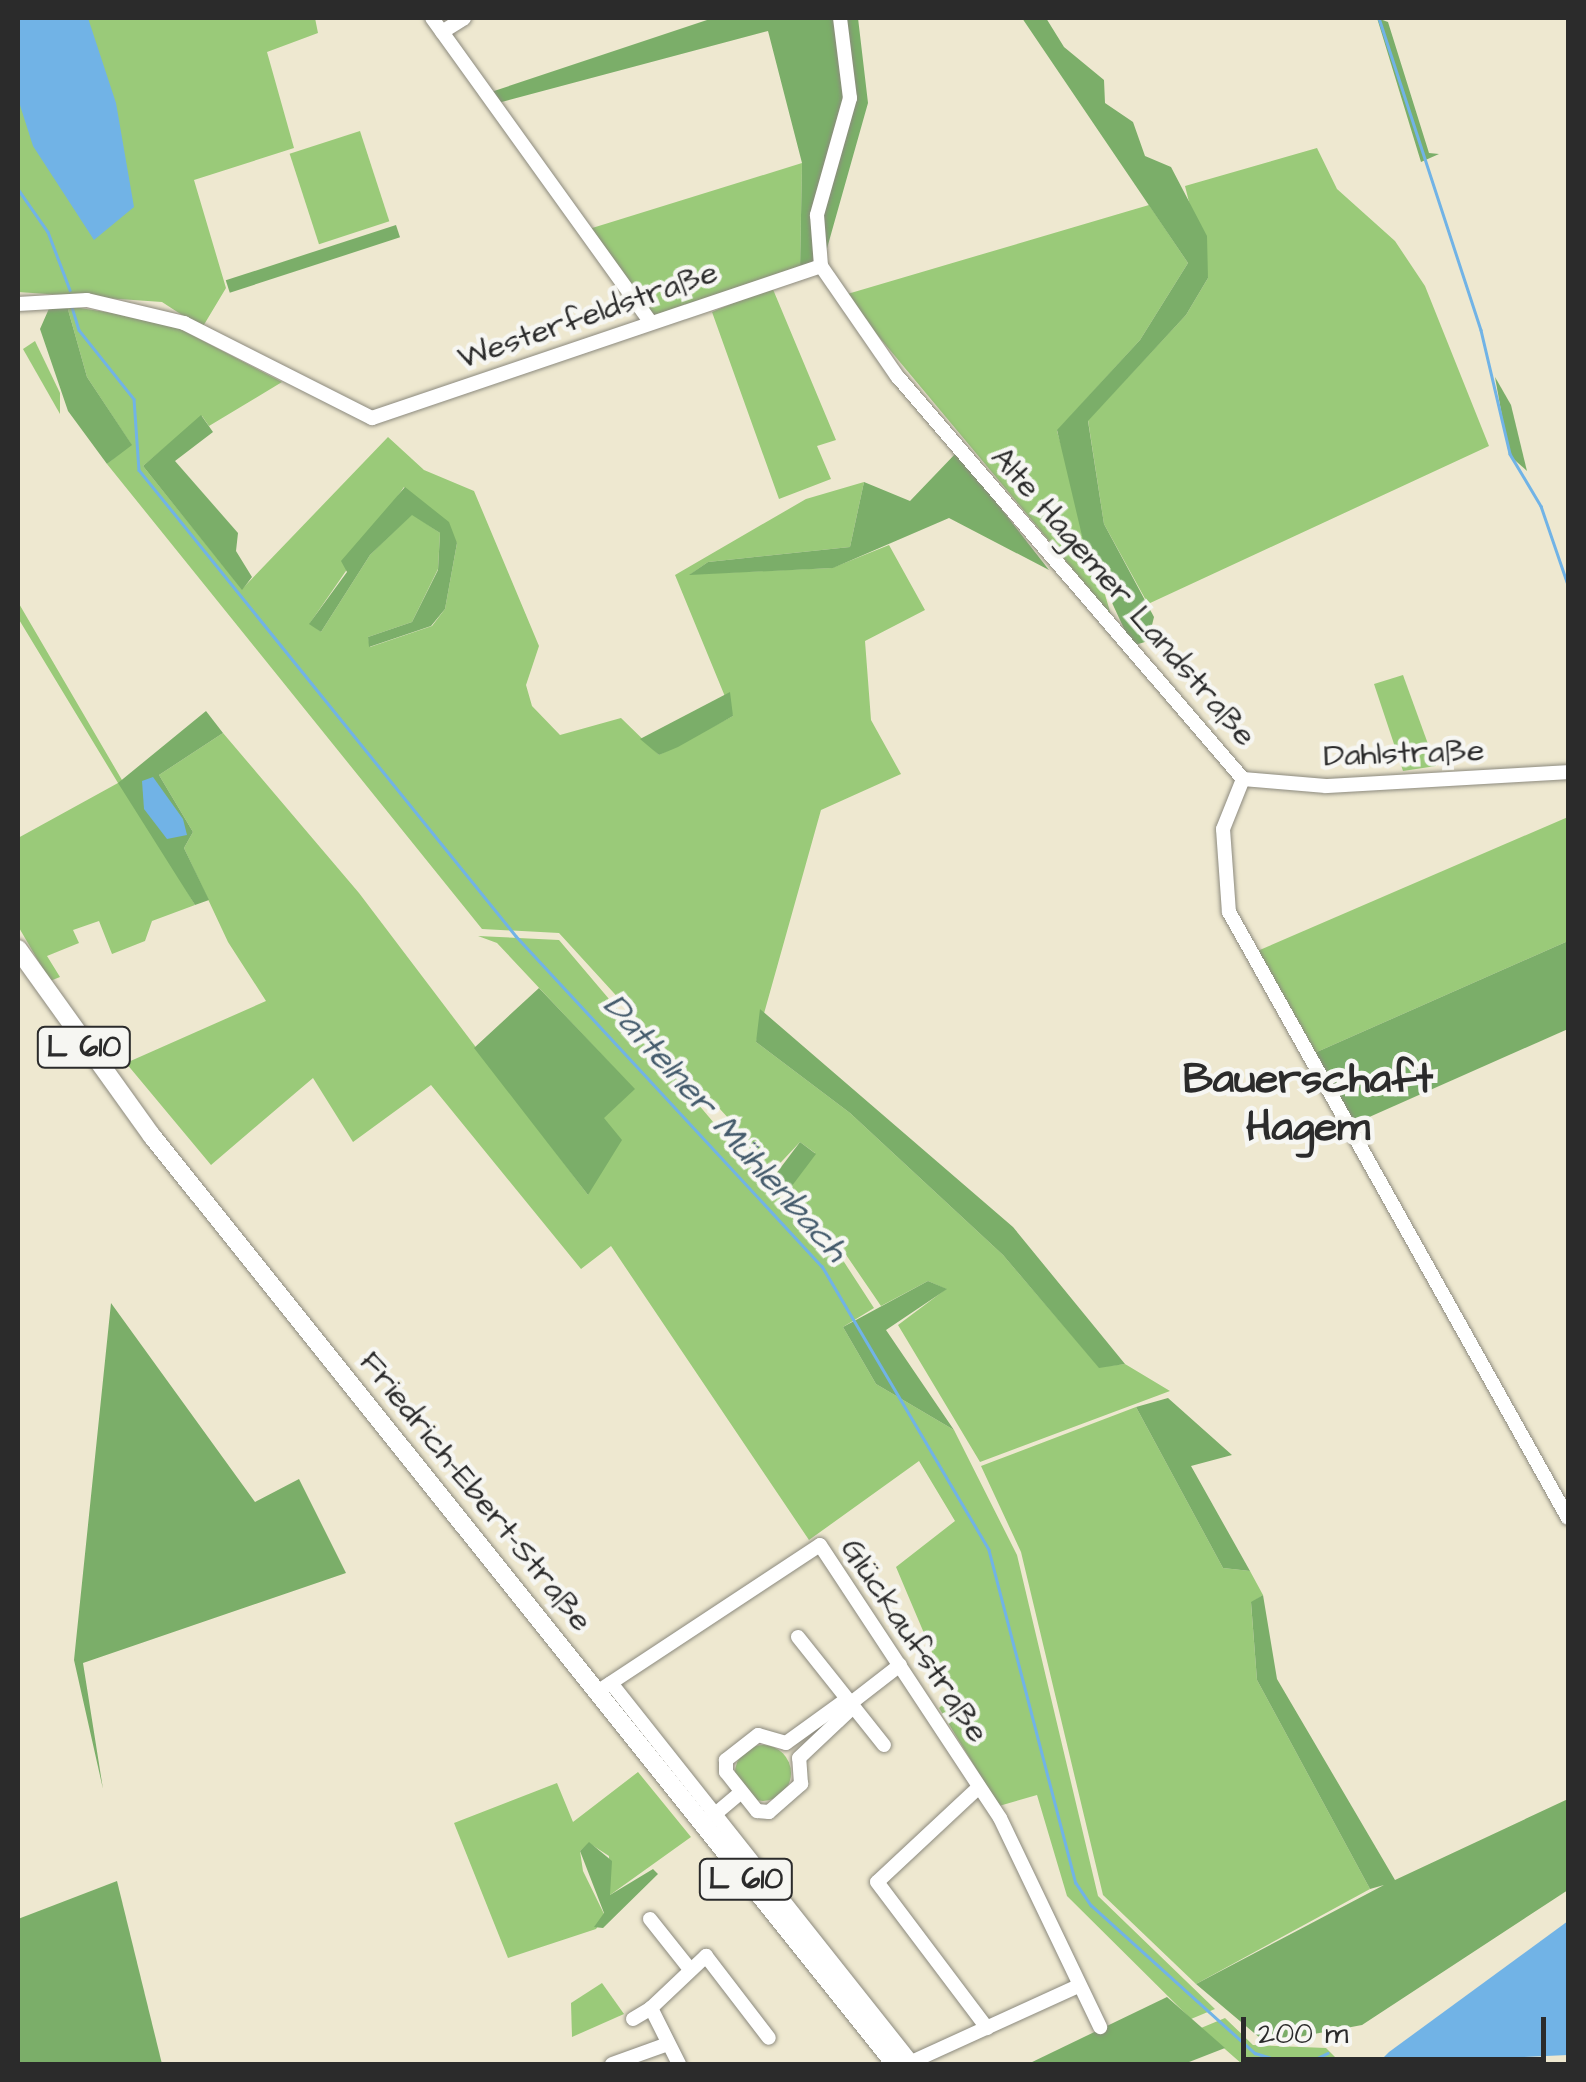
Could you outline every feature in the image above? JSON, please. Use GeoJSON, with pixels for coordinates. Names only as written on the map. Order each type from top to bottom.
{"type":"FeatureCollection","features":[{"type":"Feature","properties":{"kind":"main road","name":"Friedrich-Ebert-Straße"},"geometry":{"type":"LineString","coordinates":[[18,949],[122,1098],[604,1688],[904,2064]]}},
{"type":"Feature","properties":{"kind":"street"},"geometry":{"type":"LineString","coordinates":[[432,18],[650,322]]}},
{"type":"Feature","properties":{"kind":"street"},"geometry":{"type":"LineString","coordinates":[[442,32],[464,18]]}},
{"type":"Feature","properties":{"kind":"street"},"geometry":{"type":"LineString","coordinates":[[820,266],[817,215],[850,98],[840,18]]}},
{"type":"Feature","properties":{"kind":"street","name":"Westerfeldstraße"},"geometry":{"type":"LineString","coordinates":[[18,304],[76,298],[184,323],[372,418],[820,266]]}},
{"type":"Feature","properties":{"kind":"street","name":"Alte Hagemer Landstraße"},"geometry":{"type":"LineString","coordinates":[[820,266],[897,376],[1243,779],[1223,828],[1229,912],[1568,1518]]}},
{"type":"Feature","properties":{"kind":"street","name":"Dahlstraße"},"geometry":{"type":"LineString","coordinates":[[1243,779],[1326,786],[1568,772]]}},
{"type":"Feature","properties":{"kind":"street","name":"Glückaufstraße"},"geometry":{"type":"LineString","coordinates":[[604,1688],[813,1546],[829,1554],[1025,1864],[1074,1988],[1100,2027]]}},
{"type":"Feature","properties":{"kind":"street"},"geometry":{"type":"LineString","coordinates":[[798,1637],[884,1745]]}},
{"type":"Feature","properties":{"kind":"street"},"geometry":{"type":"LineString","coordinates":[[850,1703],[797,1760],[801,1784],[769,1812],[741,1792],[726,1760],[761,1734],[786,1743],[850,1703],[900,1665]]}},
{"type":"Feature","properties":{"kind":"street","name":"Friedrich-Ebert-Straße"},"geometry":{"type":"LineString","coordinates":[[604,1688],[714,1815],[904,2064]]}},
{"type":"Feature","properties":{"kind":"street"},"geometry":{"type":"LineString","coordinates":[[979,1787],[877,1882],[987,2028]]}},
{"type":"Feature","properties":{"kind":"street"},"geometry":{"type":"LineString","coordinates":[[714,1815],[741,1792]]}},
{"type":"Feature","properties":{"kind":"street"},"geometry":{"type":"LineString","coordinates":[[650,1919],[689,1968]]}},
{"type":"Feature","properties":{"kind":"street"},"geometry":{"type":"LineString","coordinates":[[633,2019],[706,1956],[769,2038]]}},
{"type":"Feature","properties":{"kind":"street"},"geometry":{"type":"LineString","coordinates":[[904,2064],[1074,1988]]}},
{"type":"Feature","properties":{"kind":"street"},"geometry":{"type":"LineString","coordinates":[[652,2006],[665,2045],[679,2064]]}},
{"type":"Feature","properties":{"kind":"street"},"geometry":{"type":"LineString","coordinates":[[612,2064],[665,2045]]}},
{"type":"Feature","properties":{"kind":"green space"},"geometry":{"type":"Polygon","coordinates":[[[18,18],[315,18],[318,33],[267,52],[294,148],[194,180],[226,288],[202,328],[162,302],[18,292],[18,18]]]}},
{"type":"Feature","properties":{"kind":"green space"},"geometry":{"type":"Polygon","coordinates":[[[713,18],[858,18],[868,103],[824,259],[800,269],[802,163],[768,31],[498,103],[491,92],[713,18]]]}},
{"type":"Feature","properties":{"kind":"green space"},"geometry":{"type":"Polygon","coordinates":[[[1022,18],[1046,18],[1064,47],[1104,80],[1105,103],[1133,122],[1145,156],[1171,167],[1207,236],[1208,278],[1186,315],[1088,421],[1104,524],[1154,617],[1148,641],[1132,646],[1083,540],[1057,430],[1140,340],[1188,263],[1022,18]]]}},
{"type":"Feature","properties":{"kind":"green space"},"geometry":{"type":"Polygon","coordinates":[[[1377,18],[1388,22],[1429,153],[1439,154],[1421,162],[1377,18]]]}},
{"type":"Feature","properties":{"kind":"green space"},"geometry":{"type":"Polygon","coordinates":[[[360,131],[389,221],[319,244],[290,154],[360,131]]]}},
{"type":"Feature","properties":{"kind":"green space"},"geometry":{"type":"Polygon","coordinates":[[[1317,148],[1337,189],[1395,241],[1425,286],[1489,446],[1148,604],[1104,524],[1088,420],[1186,315],[1208,278],[1185,186],[1317,148]]]}},
{"type":"Feature","properties":{"kind":"green space"},"geometry":{"type":"Polygon","coordinates":[[[802,163],[800,269],[652,317],[589,229],[802,163]]]}},
{"type":"Feature","properties":{"kind":"green space"},"geometry":{"type":"Polygon","coordinates":[[[1149,205],[1188,263],[1140,340],[1057,431],[1111,615],[844,295],[1149,205]]]}},
{"type":"Feature","properties":{"kind":"green space"},"geometry":{"type":"Polygon","coordinates":[[[396,225],[400,237],[230,293],[226,280],[396,225]]]}},
{"type":"Feature","properties":{"kind":"green space"},"geometry":{"type":"Polygon","coordinates":[[[772,287],[836,440],[817,446],[831,479],[779,499],[712,312],[772,287]]]}},
{"type":"Feature","properties":{"kind":"green space"},"geometry":{"type":"Polygon","coordinates":[[[51,304],[67,306],[87,377],[132,445],[107,464],[68,411],[40,329],[51,304]]]}},
{"type":"Feature","properties":{"kind":"green space"},"geometry":{"type":"Polygon","coordinates":[[[67,306],[165,321],[282,382],[209,426],[202,416],[143,466],[242,589],[388,437],[424,470],[474,491],[539,646],[526,685],[532,706],[560,735],[621,718],[659,755],[733,716],[675,575],[806,499],[864,482],[850,547],[708,562],[691,574],[832,568],[889,545],[925,610],[865,641],[871,720],[901,774],[821,810],[756,1042],[850,1113],[1003,1255],[1099,1367],[1125,1364],[1170,1391],[980,1462],[898,1325],[946,1289],[928,1281],[881,1306],[838,1243],[784,1191],[815,1153],[800,1142],[768,1176],[730,1120],[559,933],[482,929],[107,464],[131,444],[87,377],[67,306]],[[404,487],[310,623],[321,632],[370,555],[412,514],[440,533],[438,569],[412,622],[368,637],[370,647],[432,626],[445,609],[457,543],[404,487]]]}},
{"type":"Feature","properties":{"kind":"green space"},"geometry":{"type":"Polygon","coordinates":[[[35,341],[60,393],[60,414],[23,349],[35,341]]]}},
{"type":"Feature","properties":{"kind":"green space"},"geometry":{"type":"Polygon","coordinates":[[[1495,377],[1511,405],[1527,471],[1509,455],[1495,377]]]}},
{"type":"Feature","properties":{"kind":"green space"},"geometry":{"type":"Polygon","coordinates":[[[201,415],[213,432],[175,461],[238,533],[236,551],[252,577],[242,590],[143,466],[201,415]]]}},
{"type":"Feature","properties":{"kind":"green space"},"geometry":{"type":"Polygon","coordinates":[[[957,452],[1049,570],[949,518],[833,568],[689,575],[708,562],[850,547],[864,482],[910,501],[957,452]]]}},
{"type":"Feature","properties":{"kind":"green space"},"geometry":{"type":"Polygon","coordinates":[[[405,487],[449,522],[457,543],[445,609],[431,626],[369,647],[368,637],[412,622],[438,570],[440,533],[412,515],[370,555],[321,632],[309,624],[347,572],[341,561],[405,487]]]}},
{"type":"Feature","properties":{"kind":"green space"},"geometry":{"type":"Polygon","coordinates":[[[18,602],[195,905],[152,921],[145,941],[112,954],[99,921],[73,930],[79,943],[47,956],[60,977],[50,981],[18,926],[18,838],[118,783],[18,618],[18,602]]]}},
{"type":"Feature","properties":{"kind":"green space"},"geometry":{"type":"Polygon","coordinates":[[[1403,675],[1436,766],[1403,771],[1374,684],[1403,675]]]}},
{"type":"Feature","properties":{"kind":"green space"},"geometry":{"type":"Polygon","coordinates":[[[730,692],[733,716],[678,747],[659,755],[640,739],[730,692]]]}},
{"type":"Feature","properties":{"kind":"green space"},"geometry":{"type":"Polygon","coordinates":[[[206,711],[223,733],[159,775],[193,832],[184,848],[209,900],[195,905],[118,783],[206,711]]]}},
{"type":"Feature","properties":{"kind":"green space"},"geometry":{"type":"Polygon","coordinates":[[[223,733],[359,893],[588,1195],[603,1118],[634,1089],[497,943],[478,936],[559,940],[770,1189],[833,1245],[874,1308],[843,1327],[876,1384],[954,1430],[1017,1555],[1098,1896],[1215,2009],[1191,2019],[1067,1896],[1037,1795],[999,1806],[939,1708],[951,1697],[896,1567],[955,1521],[919,1461],[809,1540],[611,1246],[581,1269],[431,1085],[353,1142],[313,1078],[211,1165],[126,1063],[266,1001],[228,942],[184,848],[193,832],[159,775],[223,733]]]}},
{"type":"Feature","properties":{"kind":"green space"},"geometry":{"type":"Polygon","coordinates":[[[1568,817],[1568,941],[1310,1055],[1255,952],[1568,817]]]}},
{"type":"Feature","properties":{"kind":"green space"},"geometry":{"type":"Polygon","coordinates":[[[1568,941],[1568,1029],[1349,1126],[1310,1055],[1568,941]]]}},
{"type":"Feature","properties":{"kind":"green space"},"geometry":{"type":"Polygon","coordinates":[[[539,988],[635,1089],[604,1118],[622,1140],[588,1195],[474,1048],[539,988]]]}},
{"type":"Feature","properties":{"kind":"green space"},"geometry":{"type":"Polygon","coordinates":[[[760,1009],[1013,1227],[1125,1364],[1099,1368],[1003,1255],[850,1113],[756,1042],[760,1009]]]}},
{"type":"Feature","properties":{"kind":"green space"},"geometry":{"type":"Polygon","coordinates":[[[800,1142],[816,1154],[788,1192],[772,1180],[800,1142]]]}},
{"type":"Feature","properties":{"kind":"green space"},"geometry":{"type":"Polygon","coordinates":[[[928,1281],[947,1289],[886,1330],[954,1430],[876,1384],[843,1327],[928,1281]]]}},
{"type":"Feature","properties":{"kind":"green space"},"geometry":{"type":"Polygon","coordinates":[[[111,1303],[255,1502],[299,1479],[346,1573],[83,1663],[103,1789],[74,1660],[111,1303]]]}},
{"type":"Feature","properties":{"kind":"green space"},"geometry":{"type":"Polygon","coordinates":[[[1168,1398],[1232,1455],[1191,1466],[1250,1571],[1223,1568],[1136,1407],[1168,1398]]]}},
{"type":"Feature","properties":{"kind":"green space"},"geometry":{"type":"Polygon","coordinates":[[[1136,1407],[1223,1568],[1250,1571],[1263,1595],[1251,1603],[1257,1680],[1370,1889],[1196,1984],[1103,1895],[1021,1552],[981,1466],[1136,1407]]]}},
{"type":"Feature","properties":{"kind":"green space"},"geometry":{"type":"Polygon","coordinates":[[[1263,1595],[1277,1679],[1395,1880],[1568,1799],[1568,1890],[1362,2025],[1266,2043],[1196,1984],[1384,1885],[1370,1889],[1257,1680],[1251,1602],[1263,1595]]]}},
{"type":"Feature","properties":{"kind":"green space"},"geometry":{"type":"Polygon","coordinates":[[[763,1745],[783,1753],[791,1773],[783,1793],[763,1801],[743,1793],[735,1773],[743,1753],[763,1745]]]}},
{"type":"Feature","properties":{"kind":"green space"},"geometry":{"type":"Polygon","coordinates":[[[638,1772],[691,1837],[610,1895],[609,1856],[589,1843],[580,1851],[583,1871],[605,1916],[596,1929],[508,1958],[454,1823],[557,1783],[573,1822],[638,1772]]]}},
{"type":"Feature","properties":{"kind":"green space"},"geometry":{"type":"Polygon","coordinates":[[[589,1842],[612,1861],[610,1895],[653,1869],[658,1874],[603,1928],[594,1927],[604,1913],[580,1851],[589,1842]]]}},
{"type":"Feature","properties":{"kind":"green space"},"geometry":{"type":"Polygon","coordinates":[[[117,1881],[162,2064],[18,2064],[18,1919],[117,1881]]]}},
{"type":"Feature","properties":{"kind":"green space"},"geometry":{"type":"Polygon","coordinates":[[[602,1983],[624,2014],[572,2037],[571,2003],[602,1983]]]}},
{"type":"Feature","properties":{"kind":"green space"},"geometry":{"type":"Polygon","coordinates":[[[1167,1997],[1225,2048],[1184,2064],[1028,2064],[1167,1997]]]}},
{"type":"Feature","properties":{"kind":"green space"},"geometry":{"type":"Polygon","coordinates":[[[1225,2018],[1253,2045],[1326,2048],[1342,2064],[1242,2064],[1201,2028],[1225,2018]]]}},
{"type":"Feature","properties":{"kind":"water"},"geometry":{"type":"Polygon","coordinates":[[[18,18],[88,18],[116,103],[134,207],[94,240],[33,146],[18,99],[18,18]]]}},
{"type":"Feature","properties":{"kind":"water"},"geometry":{"type":"Polygon","coordinates":[[[153,777],[183,819],[187,835],[167,839],[144,809],[142,781],[153,777]]]}},
{"type":"Feature","properties":{"kind":"water"},"geometry":{"type":"Polygon","coordinates":[[[1568,1921],[1568,2055],[1377,2064],[1389,2052],[1568,1921]]]}},
{"type":"Feature","properties":{"kind":"waterway"},"geometry":{"type":"LineString","coordinates":[[1379,18],[1481,330],[1510,454],[1541,506],[1568,585]]}},
{"type":"Feature","properties":{"kind":"waterway","name":"Dattelner Mühlenbach"},"geometry":{"type":"LineString","coordinates":[[18,189],[48,232],[70,290]]}},
{"type":"Feature","properties":{"kind":"waterway","name":"Dattelner Mühlenbach"},"geometry":{"type":"LineString","coordinates":[[72,307],[79,330],[134,399],[139,470],[516,936],[822,1266],[989,1550],[1076,1883],[1091,1905],[1255,2053],[1291,2064]]}},
{"type":"Feature","properties":{"kind":"waterway"},"geometry":{"type":"LineString","coordinates":[[1305,2064],[1328,2053]]}},
{"type":"Feature","properties":{"kind":"district","name":"Bauerschaft Hagem"},"geometry":{"type":"Point","coordinates":[1308,1104]}}]}
